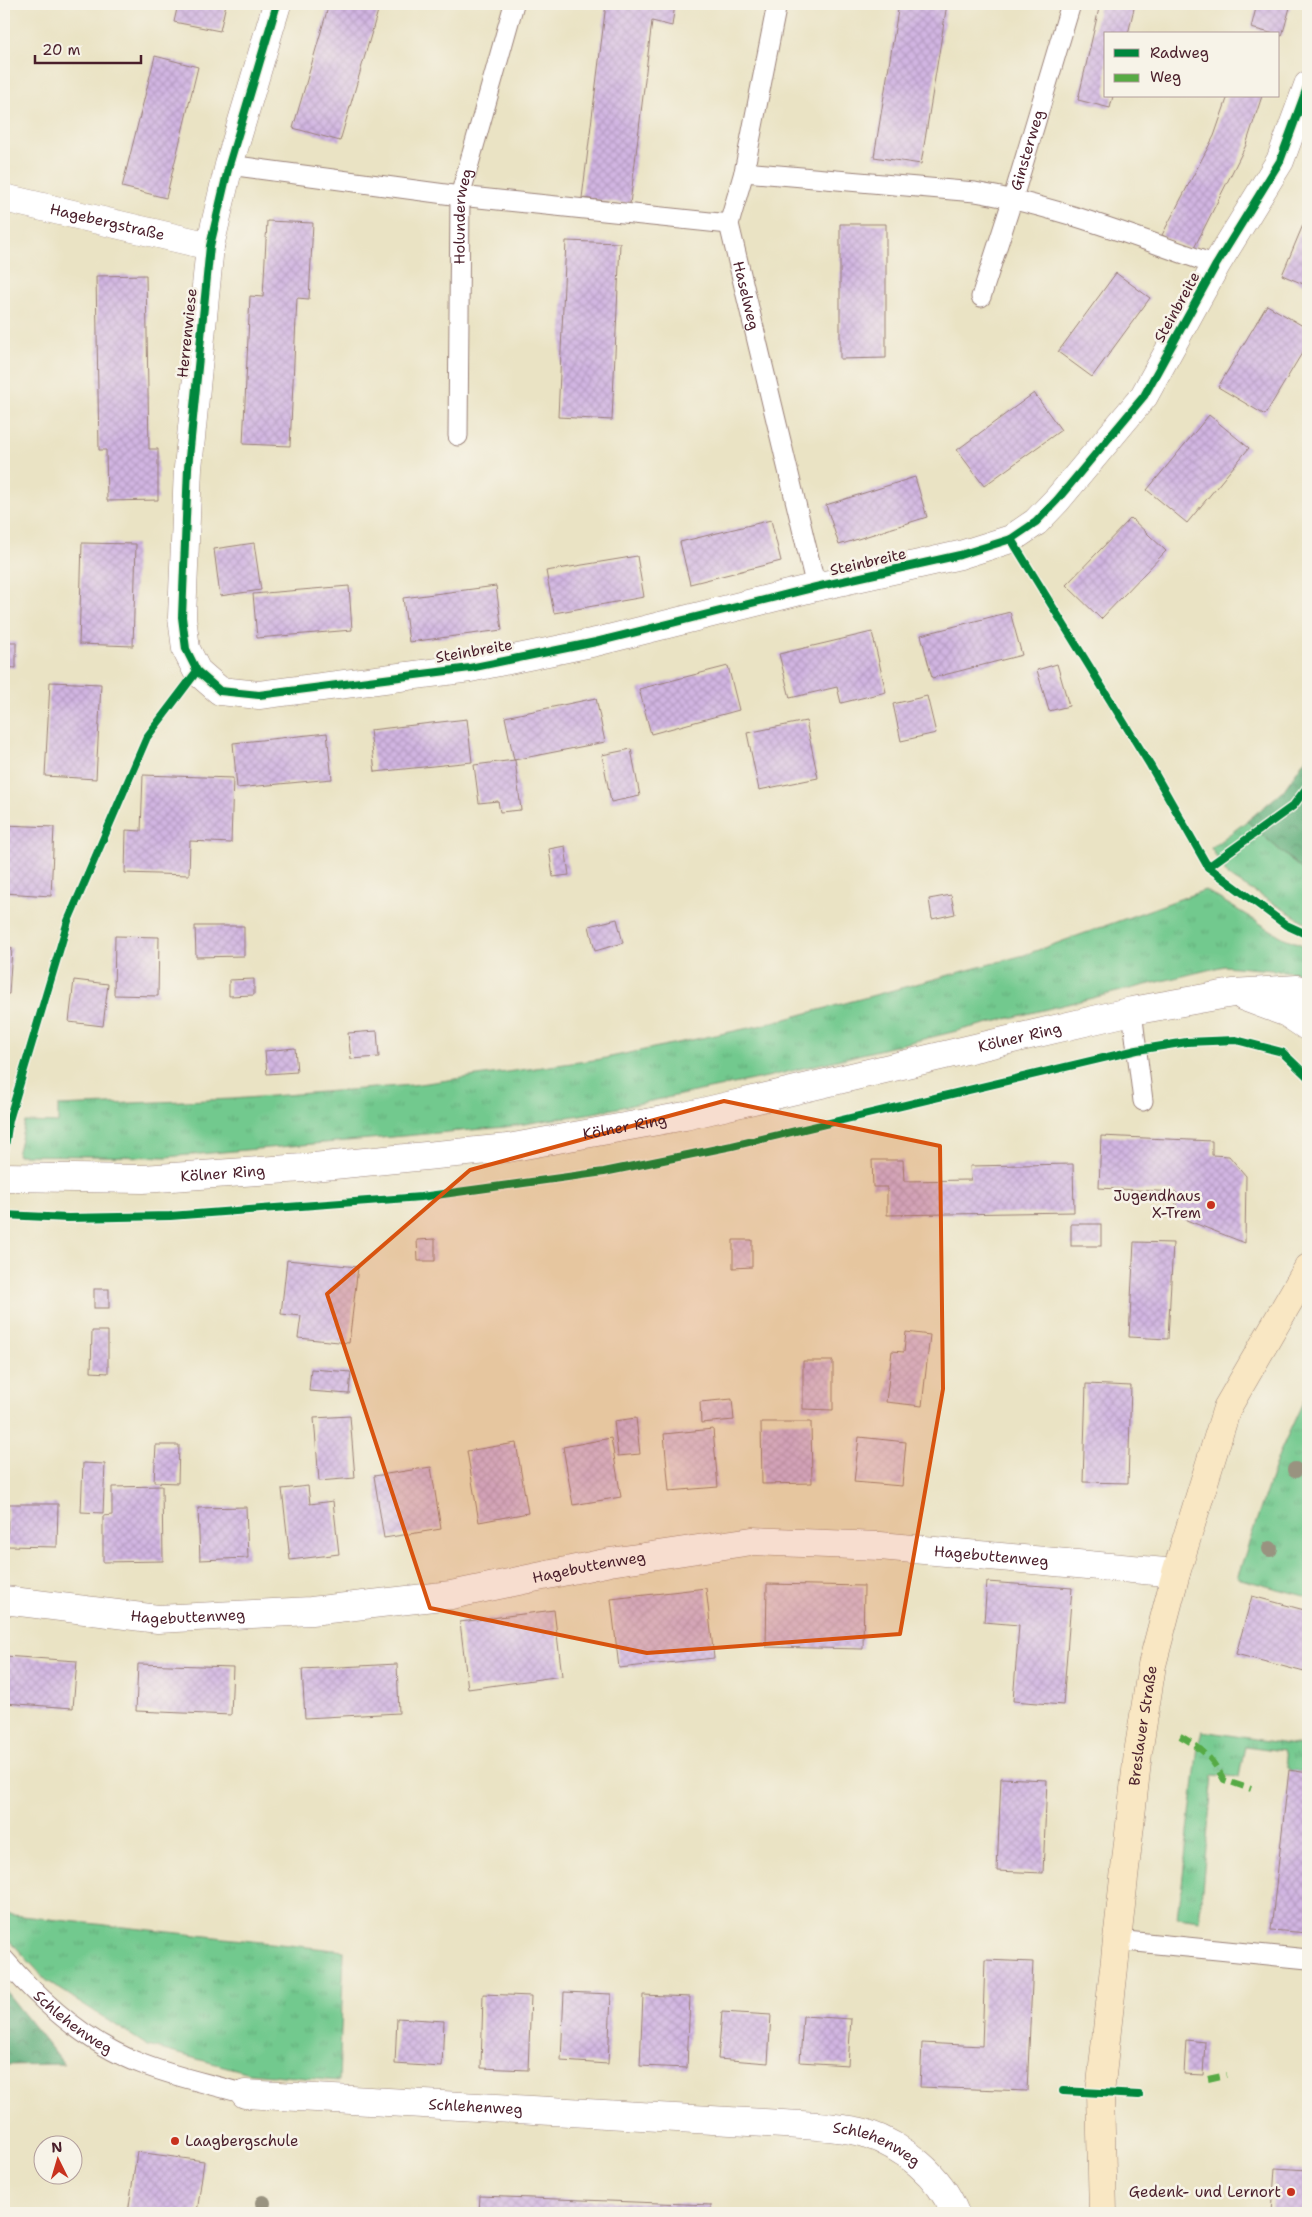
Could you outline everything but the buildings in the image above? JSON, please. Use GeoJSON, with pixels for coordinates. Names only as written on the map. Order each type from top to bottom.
{"type":"FeatureCollection","features":[{"type":"Feature","properties":{"kind":"street","name":"Herrenwiese"},"geometry":{"type":"LineString","coordinates":[[197,671],[186,649],[182,617],[188,468],[210,246],[229,165],[278,4]]}},
{"type":"Feature","properties":{"kind":"street","name":"Steinbreite"},"geometry":{"type":"LineString","coordinates":[[197,671],[220,691],[258,695],[470,668],[596,642],[960,555],[1011,539],[1036,522],[1058,500],[1144,396],[1216,265],[1280,161],[1308,85]]}},
{"type":"Feature","properties":{"kind":"street","name":"Hagebergstraße"},"geometry":{"type":"LineString","coordinates":[[4,198],[210,246]]}},
{"type":"Feature","properties":{"kind":"street","name":"Kölner Ring"},"geometry":{"type":"LineString","coordinates":[[4,1177],[143,1179],[304,1168],[508,1148],[686,1116],[1132,1011],[1233,993],[1297,990],[1308,994]]}},
{"type":"Feature","properties":{"kind":"street"},"geometry":{"type":"LineString","coordinates":[[1233,993],[1287,1013],[1308,1027]]}},
{"type":"Feature","properties":{"kind":"street","name":"Breslauer Straße"},"geometry":{"type":"LineString","coordinates":[[1103,2213],[1100,2094],[1138,1753],[1152,1665],[1176,1573],[1227,1408],[1308,1268]]}},
{"type":"Feature","properties":{"kind":"street","name":"Hagebuttenweg"},"geometry":{"type":"LineString","coordinates":[[4,1600],[158,1619],[311,1611],[451,1595],[610,1562],[752,1541],[880,1546],[1176,1573]]}},
{"type":"Feature","properties":{"kind":"street","name":"Schlehenweg"},"geometry":{"type":"LineString","coordinates":[[245,2094],[809,2125],[863,2133],[890,2143],[937,2181],[955,2213]]}},
{"type":"Feature","properties":{"kind":"lane","name":"Holunderweg"},"geometry":{"type":"LineString","coordinates":[[458,436],[460,196],[514,4]]}},
{"type":"Feature","properties":{"kind":"lane","name":"Haselweg"},"geometry":{"type":"LineString","coordinates":[[777,4],[744,172],[729,224],[816,588]]}},
{"type":"Feature","properties":{"kind":"lane","name":"Ginsterweg"},"geometry":{"type":"LineString","coordinates":[[981,297],[1013,198],[1071,4]]}},
{"type":"Feature","properties":{"kind":"lane"},"geometry":{"type":"LineString","coordinates":[[229,165],[460,196],[729,224]]}},
{"type":"Feature","properties":{"kind":"lane"},"geometry":{"type":"LineString","coordinates":[[744,172],[975,192],[1013,198],[1043,206],[1216,265]]}},
{"type":"Feature","properties":{"kind":"lane"},"geometry":{"type":"LineString","coordinates":[[1132,1011],[1143,1101]]}},
{"type":"Feature","properties":{"kind":"lane"},"geometry":{"type":"LineString","coordinates":[[1116,1940],[1308,1959]]}},
{"type":"Feature","properties":{"kind":"lane","name":"Schlehenweg"},"geometry":{"type":"LineString","coordinates":[[4,1959],[32,1989],[86,2036],[141,2064],[245,2094]]}},
{"type":"Feature","properties":{"kind":"highlighted area"},"geometry":{"type":"Polygon","coordinates":[[[724,1101],[940,1146],[943,1389],[900,1634],[647,1653],[430,1608],[327,1294],[470,1170],[724,1101]]]}},
{"type":"Feature","properties":{"kind":"green space"},"geometry":{"type":"Polygon","coordinates":[[[1308,755],[1308,875],[1247,821],[1283,791],[1308,755]]]}},
{"type":"Feature","properties":{"kind":"green space"},"geometry":{"type":"Polygon","coordinates":[[[1247,821],[1308,875],[1308,924],[1228,876],[1211,848],[1247,821]]]}},
{"type":"Feature","properties":{"kind":"green space"},"geometry":{"type":"Polygon","coordinates":[[[1205,890],[1284,938],[1308,947],[1308,977],[1296,972],[1224,966],[767,1077],[593,1113],[505,1127],[166,1157],[17,1155],[25,1122],[58,1123],[58,1106],[233,1099],[412,1085],[601,1059],[763,1025],[1024,955],[1205,890]]]}},
{"type":"Feature","properties":{"kind":"green space"},"geometry":{"type":"Polygon","coordinates":[[[1308,1391],[1308,1597],[1237,1578],[1279,1454],[1308,1391]]]}},
{"type":"Feature","properties":{"kind":"green space"},"geometry":{"type":"Polygon","coordinates":[[[1202,1731],[1308,1747],[1308,1773],[1289,1770],[1283,1751],[1245,1746],[1239,1777],[1213,1775],[1199,1921],[1178,1918],[1198,1746],[1202,1731]]]}},
{"type":"Feature","properties":{"kind":"green space"},"geometry":{"type":"Polygon","coordinates":[[[4,1914],[344,1951],[339,2081],[250,2073],[148,2046],[46,1980],[4,1934],[4,1914]]]}},
{"type":"Feature","properties":{"kind":"green space"},"geometry":{"type":"Polygon","coordinates":[[[4,1989],[64,2064],[4,2065],[4,1989]]]}},
{"type":"Feature","properties":{"kind":"marked path"},"geometry":{"type":"LineString","coordinates":[[1180,1736],[1206,1754],[1224,1780],[1251,1789]]}},
{"type":"Feature","properties":{"kind":"marked path"},"geometry":{"type":"LineString","coordinates":[[1208,2079],[1226,2075]]}},
{"type":"Feature","properties":{"kind":"cycle path"},"geometry":{"type":"LineString","coordinates":[[277,4],[229,165],[210,246],[188,468],[182,617],[186,649],[197,671],[220,691],[259,695],[470,668],[596,642],[816,587],[960,555],[1011,539],[1036,522],[1057,500],[1144,396],[1216,265],[1280,161],[1308,85]]}},
{"type":"Feature","properties":{"kind":"cycle path"},"geometry":{"type":"LineString","coordinates":[[1011,539],[1150,765],[1208,867],[1286,925],[1308,935]]}},
{"type":"Feature","properties":{"kind":"cycle path"},"geometry":{"type":"LineString","coordinates":[[4,1154],[9,1120],[68,921],[147,737],[197,671]]}},
{"type":"Feature","properties":{"kind":"cycle path"},"geometry":{"type":"LineString","coordinates":[[1208,867],[1293,806],[1308,786]]}},
{"type":"Feature","properties":{"kind":"cycle path"},"geometry":{"type":"LineString","coordinates":[[4,1215],[68,1218],[170,1216],[421,1197],[604,1172],[732,1146],[1137,1050],[1187,1042],[1236,1040],[1282,1052],[1308,1077]]}},
{"type":"Feature","properties":{"kind":"cycle path"},"geometry":{"type":"LineString","coordinates":[[1063,2091],[1139,2095]]}},
{"type":"Feature","properties":{"kind":"place","name":"Jugendhaus X-Trem"},"geometry":{"type":"Point","coordinates":[1211,1205]}},
{"type":"Feature","properties":{"kind":"place","name":"Laagbergschule"},"geometry":{"type":"Point","coordinates":[175,2141]}},
{"type":"Feature","properties":{"kind":"place","name":"Gedenk- und Lernort"},"geometry":{"type":"Point","coordinates":[1291,2192]}}]}
